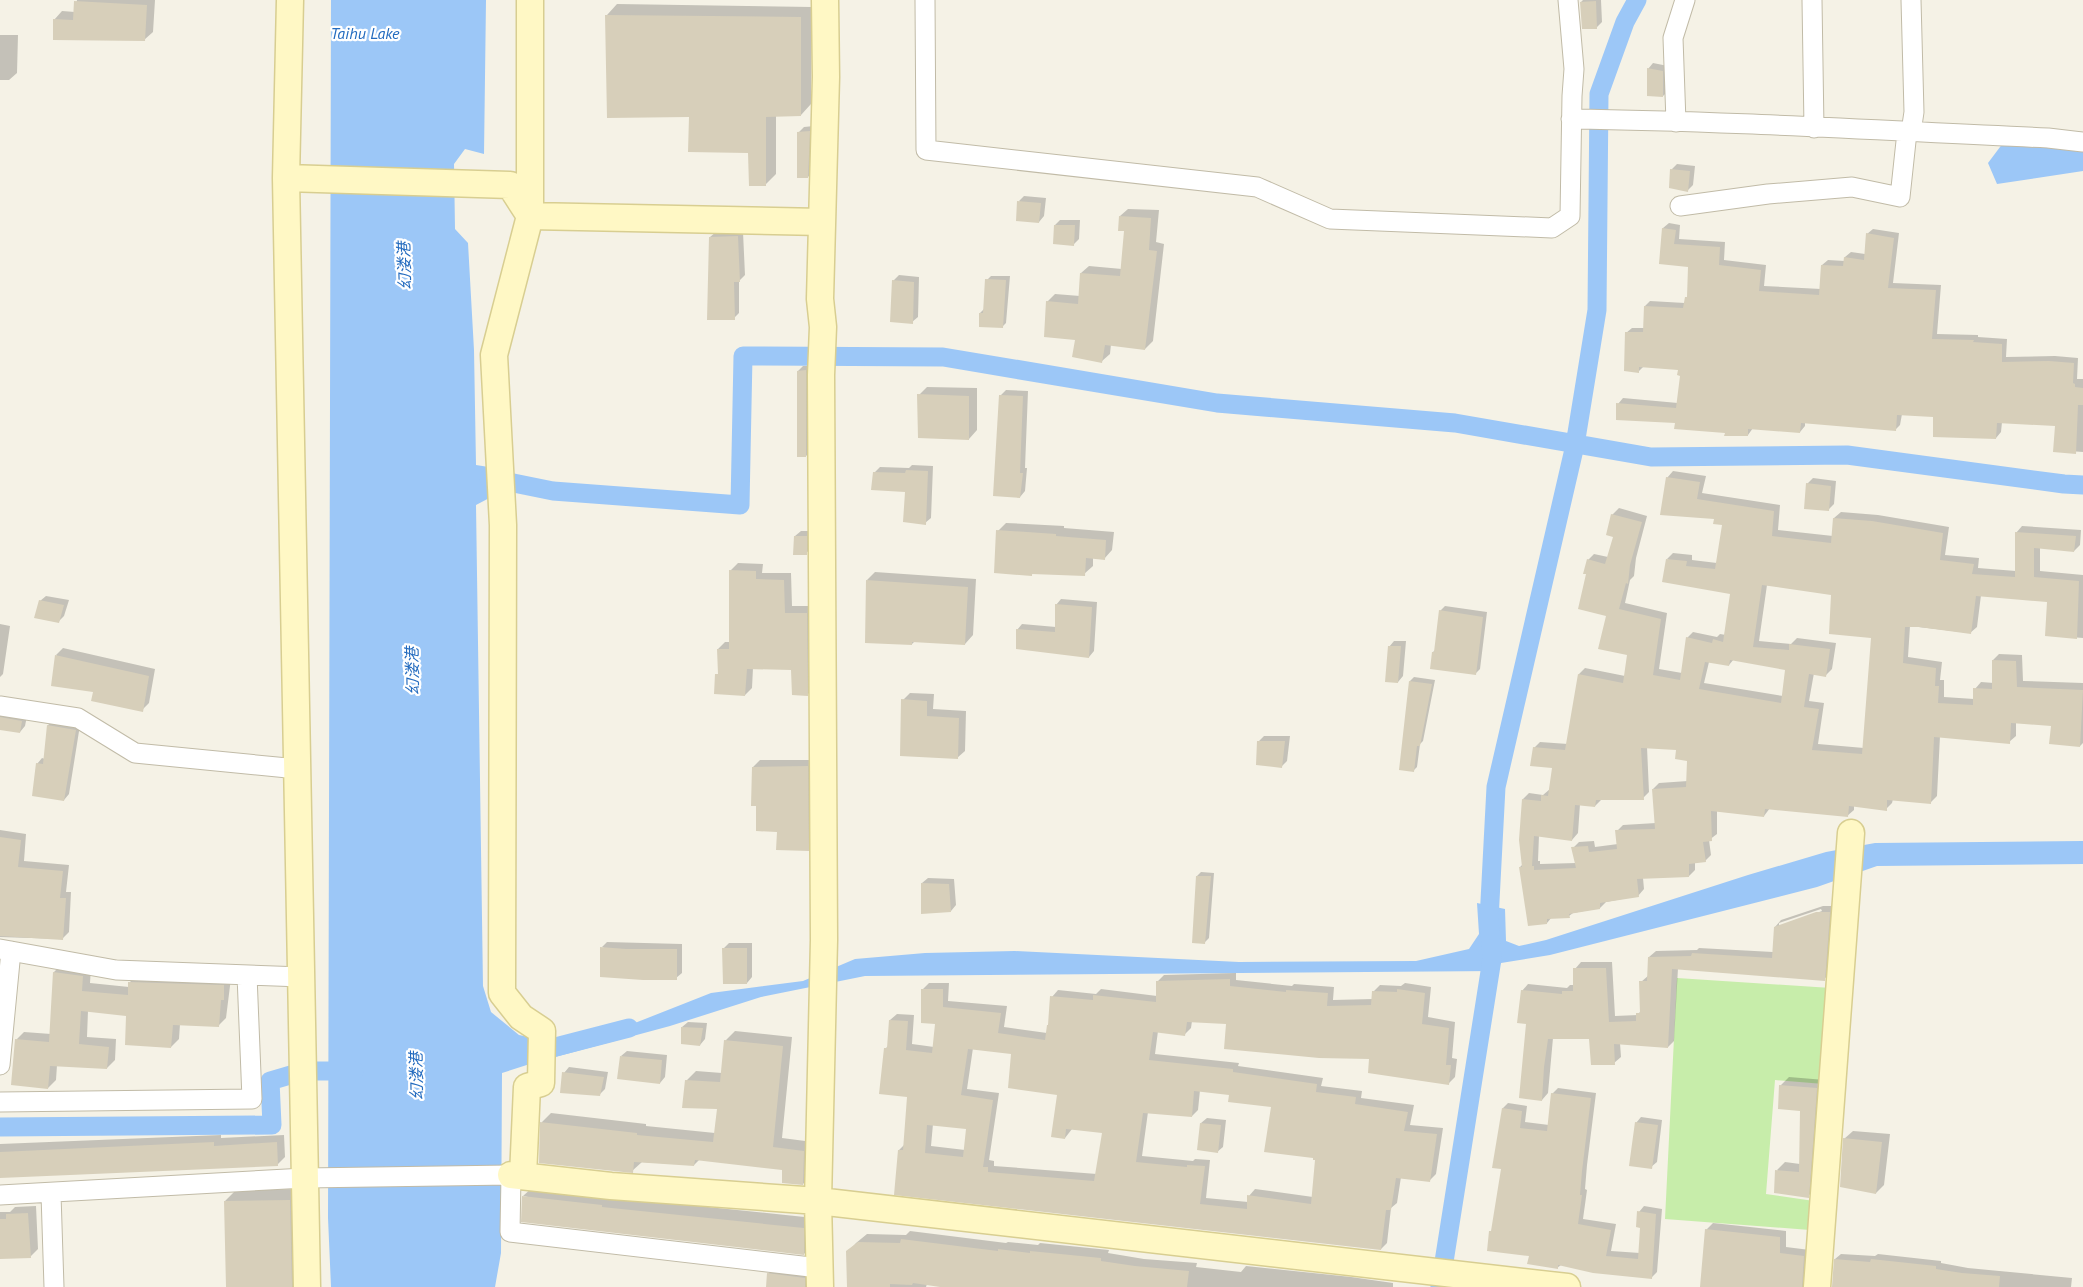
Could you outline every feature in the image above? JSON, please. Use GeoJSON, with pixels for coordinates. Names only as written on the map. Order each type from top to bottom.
{"type":"FeatureCollection","features":[{"type":"Feature","properties":{"kind":"street"},"geometry":{"type":"LineString","coordinates":[[290,0],[286,178],[302,977],[314,1178],[307,1287]]}},
{"type":"Feature","properties":{"kind":"street"},"geometry":{"type":"LineString","coordinates":[[530,0],[530,216],[494,355],[503,525],[502,994],[521,1017],[542,1031],[542,1083],[527,1087],[510,1232],[819,1277],[818,1201],[824,979],[820,375],[823,327],[820,298],[826,76],[825,0]]}},
{"type":"Feature","properties":{"kind":"street"},"geometry":{"type":"LineString","coordinates":[[826,76],[835,0]]}},
{"type":"Feature","properties":{"kind":"street"},"geometry":{"type":"LineString","coordinates":[[925,0],[926,150],[1257,187],[1330,219],[1552,228],[1570,216],[1571,119],[1574,69],[1568,0]]}},
{"type":"Feature","properties":{"kind":"street"},"geometry":{"type":"LineString","coordinates":[[1676,122],[1673,38],[1685,0]]}},
{"type":"Feature","properties":{"kind":"street"},"geometry":{"type":"LineString","coordinates":[[1812,0],[1814,128]]}},
{"type":"Feature","properties":{"kind":"street"},"geometry":{"type":"LineString","coordinates":[[1680,206],[1768,194],[1852,187],[1900,197],[1909,132],[1914,112],[1911,0]]}},
{"type":"Feature","properties":{"kind":"street"},"geometry":{"type":"LineString","coordinates":[[1571,119],[2048,138],[2083,142]]}},
{"type":"Feature","properties":{"kind":"street"},"geometry":{"type":"LineString","coordinates":[[286,178],[510,185],[530,216]]}},
{"type":"Feature","properties":{"kind":"street"},"geometry":{"type":"LineString","coordinates":[[530,216],[822,222]]}},
{"type":"Feature","properties":{"kind":"street"},"geometry":{"type":"LineString","coordinates":[[0,706],[78,718],[136,753],[298,769]]}},
{"type":"Feature","properties":{"kind":"street"},"geometry":{"type":"LineString","coordinates":[[1817,1287],[1851,833]]}},
{"type":"Feature","properties":{"kind":"street"},"geometry":{"type":"LineString","coordinates":[[0,1065],[5,950],[116,970],[302,977]]}},
{"type":"Feature","properties":{"kind":"street"},"geometry":{"type":"LineString","coordinates":[[0,1102],[252,1099],[248,975]]}},
{"type":"Feature","properties":{"kind":"street"},"geometry":{"type":"LineString","coordinates":[[0,1195],[51,1194],[314,1178],[517,1175],[611,1186],[818,1201],[1567,1287]]}},
{"type":"Feature","properties":{"kind":"street"},"geometry":{"type":"LineString","coordinates":[[51,1194],[54,1287]]}},
{"type":"Feature","properties":{"kind":"green space"},"geometry":{"type":"Polygon","coordinates":[[[1677,978],[1831,988],[1824,1084],[1775,1080],[1766,1194],[1814,1201],[1810,1230],[1665,1219],[1677,978]]]}},
{"type":"Feature","properties":{"kind":"water"},"geometry":{"type":"Polygon","coordinates":[[[331,0],[486,0],[484,154],[465,149],[454,164],[455,229],[468,243],[474,350],[476,465],[495,468],[495,495],[476,505],[483,986],[491,1012],[519,1035],[574,1047],[711,993],[803,981],[855,959],[925,953],[1015,951],[1239,962],[1416,961],[1469,949],[1479,934],[1477,903],[1505,909],[1506,941],[1519,946],[1546,940],[1826,852],[1875,843],[2083,841],[2083,864],[1877,866],[1817,887],[1550,955],[1501,963],[1496,971],[865,976],[761,997],[670,1026],[502,1073],[501,1253],[495,1287],[331,1287],[328,1218],[331,0]]]}},
{"type":"Feature","properties":{"kind":"water"},"geometry":{"type":"Polygon","coordinates":[[[2003,143],[2083,152],[2083,171],[1997,184],[1988,163],[2003,143]]]}},
{"type":"Feature","properties":{"kind":"building"},"geometry":{"type":"Polygon","coordinates":[[[74,1],[147,5],[145,41],[53,40],[53,19],[73,20],[74,1]]]}},
{"type":"Feature","properties":{"kind":"building"},"geometry":{"type":"Polygon","coordinates":[[[1596,1],[1597,29],[1582,29],[1580,2],[1596,1]]]}},
{"type":"Feature","properties":{"kind":"building"},"geometry":{"type":"Polygon","coordinates":[[[605,15],[801,17],[801,116],[766,117],[766,186],[749,186],[748,153],[688,152],[689,117],[607,118],[605,15]]]}},
{"type":"Feature","properties":{"kind":"building"},"geometry":{"type":"Polygon","coordinates":[[[1647,68],[1663,71],[1663,97],[1647,96],[1647,68]]]}},
{"type":"Feature","properties":{"kind":"building"},"geometry":{"type":"Polygon","coordinates":[[[810,131],[808,178],[797,178],[797,132],[810,131]]]}},
{"type":"Feature","properties":{"kind":"building"},"geometry":{"type":"Polygon","coordinates":[[[1670,169],[1690,171],[1688,192],[1669,188],[1670,169]]]}},
{"type":"Feature","properties":{"kind":"building"},"geometry":{"type":"Polygon","coordinates":[[[1017,201],[1041,203],[1039,223],[1016,221],[1017,201]]]}},
{"type":"Feature","properties":{"kind":"building"},"geometry":{"type":"Polygon","coordinates":[[[1119,216],[1151,218],[1149,250],[1157,251],[1145,350],[1105,345],[1102,363],[1072,357],[1075,340],[1044,337],[1046,301],[1078,304],[1080,273],[1120,276],[1124,231],[1118,231],[1119,216]]]}},
{"type":"Feature","properties":{"kind":"building"},"geometry":{"type":"Polygon","coordinates":[[[1054,225],[1075,225],[1074,246],[1053,244],[1054,225]]]}},
{"type":"Feature","properties":{"kind":"building"},"geometry":{"type":"Polygon","coordinates":[[[1662,228],[1676,230],[1674,244],[1720,247],[1719,265],[1761,270],[1759,291],[1819,295],[1821,265],[1843,266],[1844,257],[1864,260],[1866,233],[1894,238],[1888,288],[1936,290],[1932,339],[1974,340],[1973,342],[2002,344],[2002,362],[2049,361],[2074,363],[2073,383],[2075,387],[2083,388],[2083,405],[2078,405],[2076,454],[2053,452],[2055,426],[1997,423],[1996,439],[1933,437],[1933,417],[1897,415],[1896,431],[1801,423],[1800,433],[1748,429],[1748,436],[1724,436],[1725,433],[1674,429],[1675,423],[1616,420],[1616,403],[1676,408],[1680,376],[1677,375],[1678,370],[1639,367],[1639,373],[1624,371],[1625,332],[1643,332],[1644,306],[1683,308],[1685,297],[1687,297],[1688,267],[1659,264],[1662,228]]]}},
{"type":"Feature","properties":{"kind":"building"},"geometry":{"type":"Polygon","coordinates":[[[738,236],[740,282],[734,282],[735,320],[707,320],[709,237],[738,236]]]}},
{"type":"Feature","properties":{"kind":"building"},"geometry":{"type":"Polygon","coordinates":[[[985,279],[1006,280],[1003,328],[979,327],[979,313],[983,313],[985,279]]]}},
{"type":"Feature","properties":{"kind":"building"},"geometry":{"type":"Polygon","coordinates":[[[892,280],[914,282],[913,324],[890,322],[892,280]]]}},
{"type":"Feature","properties":{"kind":"building"},"geometry":{"type":"Polygon","coordinates":[[[806,370],[806,457],[797,457],[797,371],[806,370]]]}},
{"type":"Feature","properties":{"kind":"building"},"geometry":{"type":"Polygon","coordinates":[[[917,394],[969,396],[969,440],[918,438],[917,394]]]}},
{"type":"Feature","properties":{"kind":"building"},"geometry":{"type":"Polygon","coordinates":[[[999,395],[1023,396],[1020,473],[1023,473],[1020,498],[993,496],[999,395]]]}},
{"type":"Feature","properties":{"kind":"building"},"geometry":{"type":"Polygon","coordinates":[[[906,470],[928,471],[926,525],[903,522],[905,492],[871,490],[873,472],[905,473],[906,470]]]}},
{"type":"Feature","properties":{"kind":"building"},"geometry":{"type":"Polygon","coordinates":[[[1666,477],[1700,482],[1697,499],[1774,511],[1772,536],[1831,543],[1833,518],[1872,521],[1943,533],[1940,560],[1974,564],[1972,574],[2015,577],[2015,532],[2076,536],[2074,552],[2034,548],[2034,577],[2079,581],[2077,639],[2045,636],[2047,602],[1976,596],[1971,634],[1905,627],[1903,663],[1936,668],[1935,686],[1939,686],[1938,703],[1973,705],[1973,688],[1992,689],[1992,660],[2016,661],[2017,687],[2083,690],[2080,747],[2049,744],[2051,726],[2011,723],[2010,744],[1934,737],[1931,804],[1887,800],[1887,811],[1849,806],[1848,817],[1765,809],[1764,817],[1711,811],[1712,841],[1703,842],[1706,862],[1689,864],[1689,877],[1637,879],[1639,897],[1600,903],[1600,909],[1569,914],[1570,918],[1547,919],[1547,924],[1528,926],[1519,867],[1522,867],[1519,840],[1522,799],[1541,801],[1541,795],[1548,796],[1552,768],[1530,766],[1533,747],[1565,750],[1578,674],[1623,683],[1627,655],[1598,649],[1606,616],[1578,609],[1586,574],[1583,574],[1587,559],[1605,564],[1613,537],[1606,535],[1611,514],[1642,522],[1630,565],[1628,584],[1626,583],[1619,609],[1661,619],[1653,675],[1680,680],[1686,637],[1712,643],[1713,639],[1723,642],[1730,594],[1662,582],[1666,559],[1687,561],[1686,566],[1715,569],[1722,525],[1713,524],[1714,519],[1660,515],[1666,477]],[[1762,585],[1753,647],[1789,650],[1789,644],[1830,649],[1826,677],[1809,674],[1804,707],[1819,709],[1812,750],[1862,754],[1871,638],[1829,634],[1831,595],[1762,585]],[[1730,660],[1729,666],[1705,662],[1699,689],[1781,703],[1785,670],[1730,660]],[[1641,748],[1644,800],[1596,800],[1595,807],[1575,805],[1572,841],[1534,836],[1532,866],[1534,866],[1534,870],[1576,868],[1571,847],[1588,846],[1589,852],[1617,849],[1615,830],[1655,829],[1652,789],[1686,787],[1687,761],[1675,759],[1676,750],[1641,748]]]}},
{"type":"Feature","properties":{"kind":"building"},"geometry":{"type":"Polygon","coordinates":[[[1806,483],[1831,486],[1829,511],[1804,509],[1806,483]]]}},
{"type":"Feature","properties":{"kind":"building"},"geometry":{"type":"Polygon","coordinates":[[[996,530],[1106,540],[1105,560],[1086,558],[1085,576],[1032,574],[1032,576],[994,573],[996,530]]]}},
{"type":"Feature","properties":{"kind":"building"},"geometry":{"type":"Polygon","coordinates":[[[794,536],[807,536],[807,555],[793,555],[794,536]]]}},
{"type":"Feature","properties":{"kind":"building"},"geometry":{"type":"Polygon","coordinates":[[[729,570],[756,571],[756,579],[784,580],[785,613],[807,613],[808,696],[792,695],[791,670],[747,669],[745,696],[714,694],[715,674],[718,674],[717,649],[729,649],[729,570]]]}},
{"type":"Feature","properties":{"kind":"building"},"geometry":{"type":"Polygon","coordinates":[[[866,580],[968,587],[965,645],[912,642],[912,645],[865,643],[866,580]]]}},
{"type":"Feature","properties":{"kind":"building"},"geometry":{"type":"Polygon","coordinates":[[[39,600],[64,605],[59,623],[34,618],[39,600]]]}},
{"type":"Feature","properties":{"kind":"building"},"geometry":{"type":"Polygon","coordinates":[[[1055,604],[1092,607],[1089,658],[1016,649],[1016,629],[1055,632],[1055,604]]]}},
{"type":"Feature","properties":{"kind":"building"},"geometry":{"type":"Polygon","coordinates":[[[1439,610],[1483,617],[1476,675],[1430,669],[1439,610]]]}},
{"type":"Feature","properties":{"kind":"building"},"geometry":{"type":"Polygon","coordinates":[[[1388,646],[1401,646],[1398,683],[1385,682],[1388,646]]]}},
{"type":"Feature","properties":{"kind":"building"},"geometry":{"type":"Polygon","coordinates":[[[55,655],[149,676],[143,712],[91,701],[93,692],[51,686],[55,655]]]}},
{"type":"Feature","properties":{"kind":"building"},"geometry":{"type":"Polygon","coordinates":[[[1409,681],[1432,684],[1420,746],[1417,746],[1414,772],[1399,770],[1409,681]]]}},
{"type":"Feature","properties":{"kind":"building"},"geometry":{"type":"Polygon","coordinates":[[[901,699],[927,701],[927,716],[959,718],[958,759],[900,756],[901,699]]]}},
{"type":"Feature","properties":{"kind":"building"},"geometry":{"type":"Polygon","coordinates":[[[0,717],[22,721],[20,733],[0,730],[0,717]]]}},
{"type":"Feature","properties":{"kind":"building"},"geometry":{"type":"Polygon","coordinates":[[[47,725],[76,730],[64,801],[32,796],[36,763],[43,764],[47,725]]]}},
{"type":"Feature","properties":{"kind":"building"},"geometry":{"type":"Polygon","coordinates":[[[1257,741],[1285,741],[1282,768],[1256,765],[1257,741]]]}},
{"type":"Feature","properties":{"kind":"building"},"geometry":{"type":"Polygon","coordinates":[[[808,766],[809,851],[776,850],[777,832],[756,831],[756,806],[751,806],[752,767],[808,766]]]}},
{"type":"Feature","properties":{"kind":"building"},"geometry":{"type":"Polygon","coordinates":[[[0,837],[21,840],[18,867],[63,871],[60,898],[66,898],[63,940],[0,936],[0,837]]]}},
{"type":"Feature","properties":{"kind":"building"},"geometry":{"type":"Polygon","coordinates":[[[1196,876],[1211,876],[1205,944],[1192,943],[1196,876]]]}},
{"type":"Feature","properties":{"kind":"building"},"geometry":{"type":"Polygon","coordinates":[[[921,883],[949,884],[951,912],[921,914],[921,883]]]}},
{"type":"Feature","properties":{"kind":"building"},"geometry":{"type":"Polygon","coordinates":[[[1816,912],[1830,912],[1825,981],[1672,969],[1668,1048],[1614,1044],[1615,1065],[1591,1065],[1589,1039],[1548,1039],[1542,1101],[1519,1098],[1526,1024],[1517,1023],[1521,990],[1562,994],[1562,991],[1573,991],[1573,968],[1606,968],[1609,1022],[1636,1021],[1636,1013],[1640,1013],[1639,981],[1647,981],[1648,957],[1691,956],[1692,953],[1772,958],[1774,927],[1816,912]]]}},
{"type":"Feature","properties":{"kind":"building"},"geometry":{"type":"Polygon","coordinates":[[[600,947],[677,949],[677,980],[600,977],[600,947]]]}},
{"type":"Feature","properties":{"kind":"building"},"geometry":{"type":"Polygon","coordinates":[[[722,948],[747,948],[747,984],[723,984],[722,948]]]}},
{"type":"Feature","properties":{"kind":"building"},"geometry":{"type":"Polygon","coordinates":[[[53,972],[83,976],[82,991],[128,995],[128,982],[224,985],[224,1000],[221,1000],[219,1027],[173,1025],[171,1048],[125,1045],[126,1016],[81,1011],[79,1044],[109,1047],[107,1069],[50,1066],[48,1089],[11,1085],[15,1039],[49,1042],[53,972]]]}},
{"type":"Feature","properties":{"kind":"building"},"geometry":{"type":"Polygon","coordinates":[[[1230,979],[1230,986],[1286,992],[1286,990],[1328,993],[1327,1006],[1371,1005],[1372,991],[1397,992],[1397,989],[1425,993],[1422,1024],[1449,1028],[1446,1065],[1451,1065],[1449,1085],[1368,1073],[1369,1059],[1319,1058],[1224,1049],[1226,1024],[1187,1022],[1185,1036],[1153,1032],[1149,1060],[1233,1069],[1233,1072],[1317,1084],[1316,1092],[1356,1097],[1355,1104],[1408,1112],[1404,1131],[1437,1134],[1430,1182],[1396,1178],[1391,1210],[1386,1210],[1381,1250],[894,1195],[898,1150],[903,1150],[907,1097],[879,1094],[884,1048],[887,1048],[889,1020],[908,1021],[906,1050],[932,1053],[935,1024],[921,1023],[921,989],[943,989],[943,1007],[1001,1013],[998,1033],[1045,1040],[1050,996],[1093,1000],[1093,995],[1156,1002],[1156,981],[1230,979]],[[968,1049],[961,1095],[993,1100],[983,1167],[988,1167],[988,1172],[1094,1181],[1102,1133],[1066,1129],[1065,1139],[1051,1137],[1057,1095],[1008,1088],[1011,1054],[968,1049]],[[1194,1091],[1192,1117],[1143,1113],[1136,1162],[1187,1167],[1187,1165],[1205,1166],[1200,1204],[1247,1209],[1247,1195],[1311,1204],[1315,1160],[1313,1158],[1264,1152],[1271,1107],[1228,1102],[1229,1095],[1194,1091]],[[927,1125],[925,1153],[963,1157],[966,1129],[927,1125]]]}},
{"type":"Feature","properties":{"kind":"building"},"geometry":{"type":"Polygon","coordinates":[[[681,1027],[703,1028],[700,1046],[681,1044],[681,1027]]]}},
{"type":"Feature","properties":{"kind":"building"},"geometry":{"type":"Polygon","coordinates":[[[724,1040],[783,1046],[773,1147],[804,1151],[803,1185],[782,1183],[782,1170],[695,1160],[694,1166],[634,1162],[633,1173],[539,1163],[540,1122],[637,1133],[637,1135],[713,1142],[717,1109],[682,1108],[685,1080],[720,1082],[724,1040]]]}},
{"type":"Feature","properties":{"kind":"building"},"geometry":{"type":"Polygon","coordinates":[[[620,1056],[662,1060],[660,1084],[617,1079],[620,1056]]]}},
{"type":"Feature","properties":{"kind":"building"},"geometry":{"type":"Polygon","coordinates":[[[562,1072],[604,1077],[600,1096],[560,1093],[562,1072]]]}},
{"type":"Feature","properties":{"kind":"building"},"geometry":{"type":"Polygon","coordinates":[[[1779,1085],[1817,1088],[1809,1198],[1774,1193],[1775,1170],[1799,1172],[1800,1111],[1778,1109],[1779,1085]]]}},
{"type":"Feature","properties":{"kind":"building"},"geometry":{"type":"Polygon","coordinates":[[[1551,1093],[1591,1098],[1578,1224],[1611,1230],[1606,1256],[1638,1259],[1640,1228],[1636,1227],[1637,1211],[1656,1214],[1652,1279],[1593,1273],[1558,1265],[1558,1269],[1527,1264],[1529,1256],[1487,1251],[1501,1169],[1492,1168],[1502,1108],[1522,1111],[1520,1128],[1547,1131],[1551,1093]]]}},
{"type":"Feature","properties":{"kind":"building"},"geometry":{"type":"Polygon","coordinates":[[[1635,1122],[1658,1125],[1652,1169],[1629,1166],[1635,1122]]]}},
{"type":"Feature","properties":{"kind":"building"},"geometry":{"type":"Polygon","coordinates":[[[1200,1123],[1221,1125],[1218,1153],[1197,1150],[1200,1123]]]}},
{"type":"Feature","properties":{"kind":"building"},"geometry":{"type":"Polygon","coordinates":[[[1843,1138],[1882,1142],[1876,1194],[1840,1187],[1843,1138]]]}},
{"type":"Feature","properties":{"kind":"building"},"geometry":{"type":"Polygon","coordinates":[[[214,1142],[214,1146],[277,1142],[278,1166],[0,1178],[0,1152],[214,1142]]]}},
{"type":"Feature","properties":{"kind":"building"},"geometry":{"type":"Polygon","coordinates":[[[522,1196],[602,1205],[602,1207],[804,1228],[804,1255],[521,1222],[522,1196]]]}},
{"type":"Feature","properties":{"kind":"building"},"geometry":{"type":"Polygon","coordinates":[[[290,1200],[292,1287],[226,1287],[224,1201],[290,1200]]]}},
{"type":"Feature","properties":{"kind":"building"},"geometry":{"type":"Polygon","coordinates":[[[28,1213],[31,1258],[0,1259],[0,1219],[6,1219],[6,1214],[28,1213]]]}},
{"type":"Feature","properties":{"kind":"building"},"geometry":{"type":"Polygon","coordinates":[[[1705,1229],[1780,1237],[1780,1253],[1804,1256],[1802,1287],[1700,1287],[1705,1229]]]}},
{"type":"Feature","properties":{"kind":"building"},"geometry":{"type":"Polygon","coordinates":[[[901,1239],[998,1251],[998,1249],[1030,1253],[1030,1251],[1101,1258],[1101,1261],[1189,1271],[1187,1287],[940,1287],[913,1283],[912,1285],[890,1284],[890,1287],[847,1287],[846,1251],[858,1242],[900,1243],[901,1239]]]}},
{"type":"Feature","properties":{"kind":"building"},"geometry":{"type":"Polygon","coordinates":[[[1834,1259],[1870,1262],[1871,1259],[1936,1266],[1936,1269],[1962,1273],[2000,1276],[1999,1287],[1832,1287],[1834,1259]]]}},
{"type":"Feature","properties":{"kind":"building"},"geometry":{"type":"Polygon","coordinates":[[[767,1273],[805,1278],[805,1287],[766,1287],[767,1273]]]}},
{"type":"Feature","properties":{"kind":"waterway"},"geometry":{"type":"LineString","coordinates":[[1440,1287],[1492,959],[1489,920],[1496,787],[1575,445],[1597,310],[1599,94],[1625,22],[1637,0]]}},
{"type":"Feature","properties":{"kind":"waterway"},"geometry":{"type":"LineString","coordinates":[[489,478],[553,491],[740,505],[743,356],[943,357],[1217,403],[1455,423],[1651,457],[1847,455],[2083,485]]}},
{"type":"Feature","properties":{"kind":"waterway"},"geometry":{"type":"LineString","coordinates":[[540,1051],[629,1028]]}},
{"type":"Feature","properties":{"kind":"waterway"},"geometry":{"type":"LineString","coordinates":[[0,1127],[272,1125],[270,1081],[304,1071],[354,1071]]}},
{"type":"Feature","properties":{"kind":"water label","name":"Taihu Lake"},"geometry":{"type":"Point","coordinates":[365,33]}},
{"type":"Feature","properties":{"kind":"water label","name":"幻溇港"},"geometry":{"type":"Point","coordinates":[404,266]}},
{"type":"Feature","properties":{"kind":"water label","name":"幻溇港"},"geometry":{"type":"Point","coordinates":[412,671]}},
{"type":"Feature","properties":{"kind":"water label","name":"幻溇港"},"geometry":{"type":"Point","coordinates":[416,1076]}}]}
